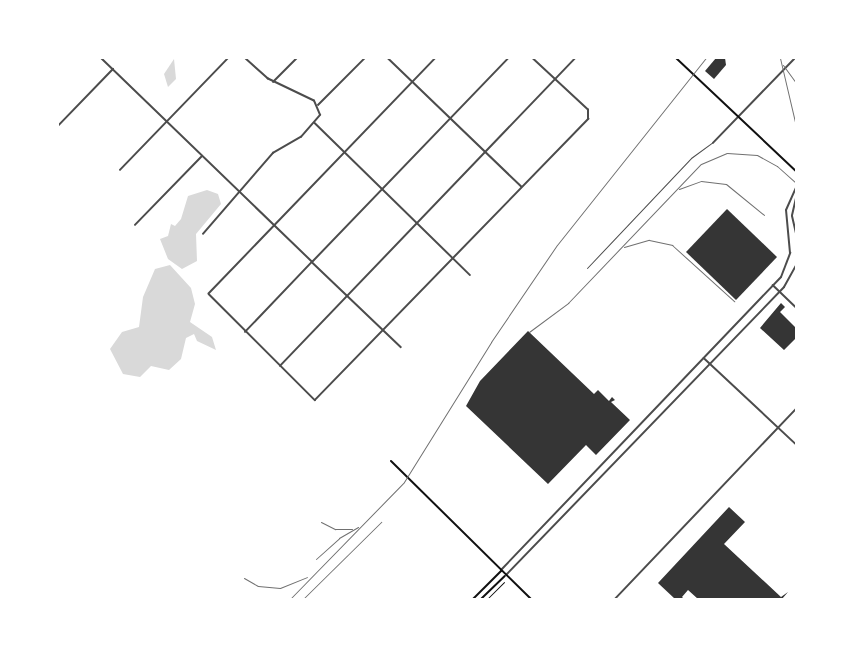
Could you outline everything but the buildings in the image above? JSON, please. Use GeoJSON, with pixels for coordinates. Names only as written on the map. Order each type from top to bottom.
{"type":"FeatureCollection","features":[{"type":"Feature","properties":{"kind":"main road"},"geometry":{"type":"LineString","coordinates":[[676,58],[796,171]]}},
{"type":"Feature","properties":{"kind":"main road"},"geometry":{"type":"LineString","coordinates":[[392,462],[428,501],[530,599]]}},
{"type":"Feature","properties":{"kind":"main road"},"geometry":{"type":"LineString","coordinates":[[473,599],[501,571]]}},
{"type":"Feature","properties":{"kind":"main road"},"geometry":{"type":"LineString","coordinates":[[481,599],[505,576]]}},
{"type":"Feature","properties":{"kind":"street"},"geometry":{"type":"LineString","coordinates":[[101,58],[401,347]]}},
{"type":"Feature","properties":{"kind":"street"},"geometry":{"type":"LineString","coordinates":[[120,170],[228,58]]}},
{"type":"Feature","properties":{"kind":"street"},"geometry":{"type":"LineString","coordinates":[[245,58],[273,82],[318,105]]}},
{"type":"Feature","properties":{"kind":"street"},"geometry":{"type":"LineString","coordinates":[[273,82],[297,58]]}},
{"type":"Feature","properties":{"kind":"street"},"geometry":{"type":"LineString","coordinates":[[318,105],[365,58]]}},
{"type":"Feature","properties":{"kind":"street"},"geometry":{"type":"LineString","coordinates":[[388,58],[521,186]]}},
{"type":"Feature","properties":{"kind":"street"},"geometry":{"type":"LineString","coordinates":[[436,58],[209,296],[315,400],[590,115],[532,58]]}},
{"type":"Feature","properties":{"kind":"street"},"geometry":{"type":"LineString","coordinates":[[245,332],[508,58]]}},
{"type":"Feature","properties":{"kind":"street"},"geometry":{"type":"LineString","coordinates":[[280,366],[575,58]]}},
{"type":"Feature","properties":{"kind":"street"},"geometry":{"type":"LineString","coordinates":[[713,143],[794,58]]}},
{"type":"Feature","properties":{"kind":"street"},"geometry":{"type":"LineString","coordinates":[[58,126],[113,70]]}},
{"type":"Feature","properties":{"kind":"street"},"geometry":{"type":"LineString","coordinates":[[203,234],[234,193],[273,153],[301,137],[315,123],[320,115],[318,105]]}},
{"type":"Feature","properties":{"kind":"street"},"geometry":{"type":"LineString","coordinates":[[315,123],[470,275]]}},
{"type":"Feature","properties":{"kind":"street"},"geometry":{"type":"LineString","coordinates":[[135,225],[202,156]]}},
{"type":"Feature","properties":{"kind":"street"},"geometry":{"type":"LineString","coordinates":[[501,571],[774,285],[789,258],[785,216],[796,188]]}},
{"type":"Feature","properties":{"kind":"street"},"geometry":{"type":"LineString","coordinates":[[796,198],[792,216],[796,234]]}},
{"type":"Feature","properties":{"kind":"street"},"geometry":{"type":"LineString","coordinates":[[505,576],[779,291],[796,265]]}},
{"type":"Feature","properties":{"kind":"street"},"geometry":{"type":"LineString","coordinates":[[774,285],[796,307]]}},
{"type":"Feature","properties":{"kind":"street"},"geometry":{"type":"LineString","coordinates":[[704,358],[796,444]]}},
{"type":"Feature","properties":{"kind":"street"},"geometry":{"type":"LineString","coordinates":[[615,599],[796,409]]}},
{"type":"Feature","properties":{"kind":"lane"},"geometry":{"type":"LineString","coordinates":[[587,268],[691,158],[713,143]]}},
{"type":"Feature","properties":{"kind":"path"},"geometry":{"type":"LineString","coordinates":[[487,599],[504,582]]}},
{"type":"Feature","properties":{"kind":"shaded area"},"geometry":{"type":"Polygon","coordinates":[[[174,59],[176,79],[168,87],[164,74],[174,59]]]}},
{"type":"Feature","properties":{"kind":"shaded area"},"geometry":{"type":"Polygon","coordinates":[[[207,190],[218,194],[221,204],[196,234],[197,261],[182,269],[168,259],[160,239],[168,236],[171,224],[175,226],[181,219],[188,196],[207,190]]]}},
{"type":"Feature","properties":{"kind":"shaded area"},"geometry":{"type":"Polygon","coordinates":[[[170,265],[191,288],[195,304],[190,322],[212,337],[216,350],[197,341],[194,334],[186,338],[181,359],[169,370],[151,366],[140,377],[123,374],[110,349],[122,332],[139,327],[143,297],[155,269],[170,265]]]}},
{"type":"Feature","properties":{"kind":"railway"},"geometry":{"type":"LineString","coordinates":[[290,599],[404,482],[491,342],[557,245],[706,58]]}},
{"type":"Feature","properties":{"kind":"railway"},"geometry":{"type":"LineString","coordinates":[[780,58],[796,126]]}},
{"type":"Feature","properties":{"kind":"railway"},"geometry":{"type":"LineString","coordinates":[[783,65],[796,83]]}},
{"type":"Feature","properties":{"kind":"railway"},"geometry":{"type":"LineString","coordinates":[[529,332],[568,303],[701,164],[727,153],[757,155],[777,166],[796,183]]}},
{"type":"Feature","properties":{"kind":"railway"},"geometry":{"type":"LineString","coordinates":[[679,189],[701,181],[726,184],[764,215]]}},
{"type":"Feature","properties":{"kind":"railway"},"geometry":{"type":"LineString","coordinates":[[624,247],[649,240],[672,245],[734,301]]}},
{"type":"Feature","properties":{"kind":"railway"},"geometry":{"type":"LineString","coordinates":[[321,522],[335,529],[352,529]]}},
{"type":"Feature","properties":{"kind":"railway"},"geometry":{"type":"LineString","coordinates":[[303,599],[381,522]]}},
{"type":"Feature","properties":{"kind":"railway"},"geometry":{"type":"LineString","coordinates":[[316,559],[339,538],[358,527]]}},
{"type":"Feature","properties":{"kind":"railway"},"geometry":{"type":"LineString","coordinates":[[244,578],[258,586],[280,588],[307,577]]}}]}
